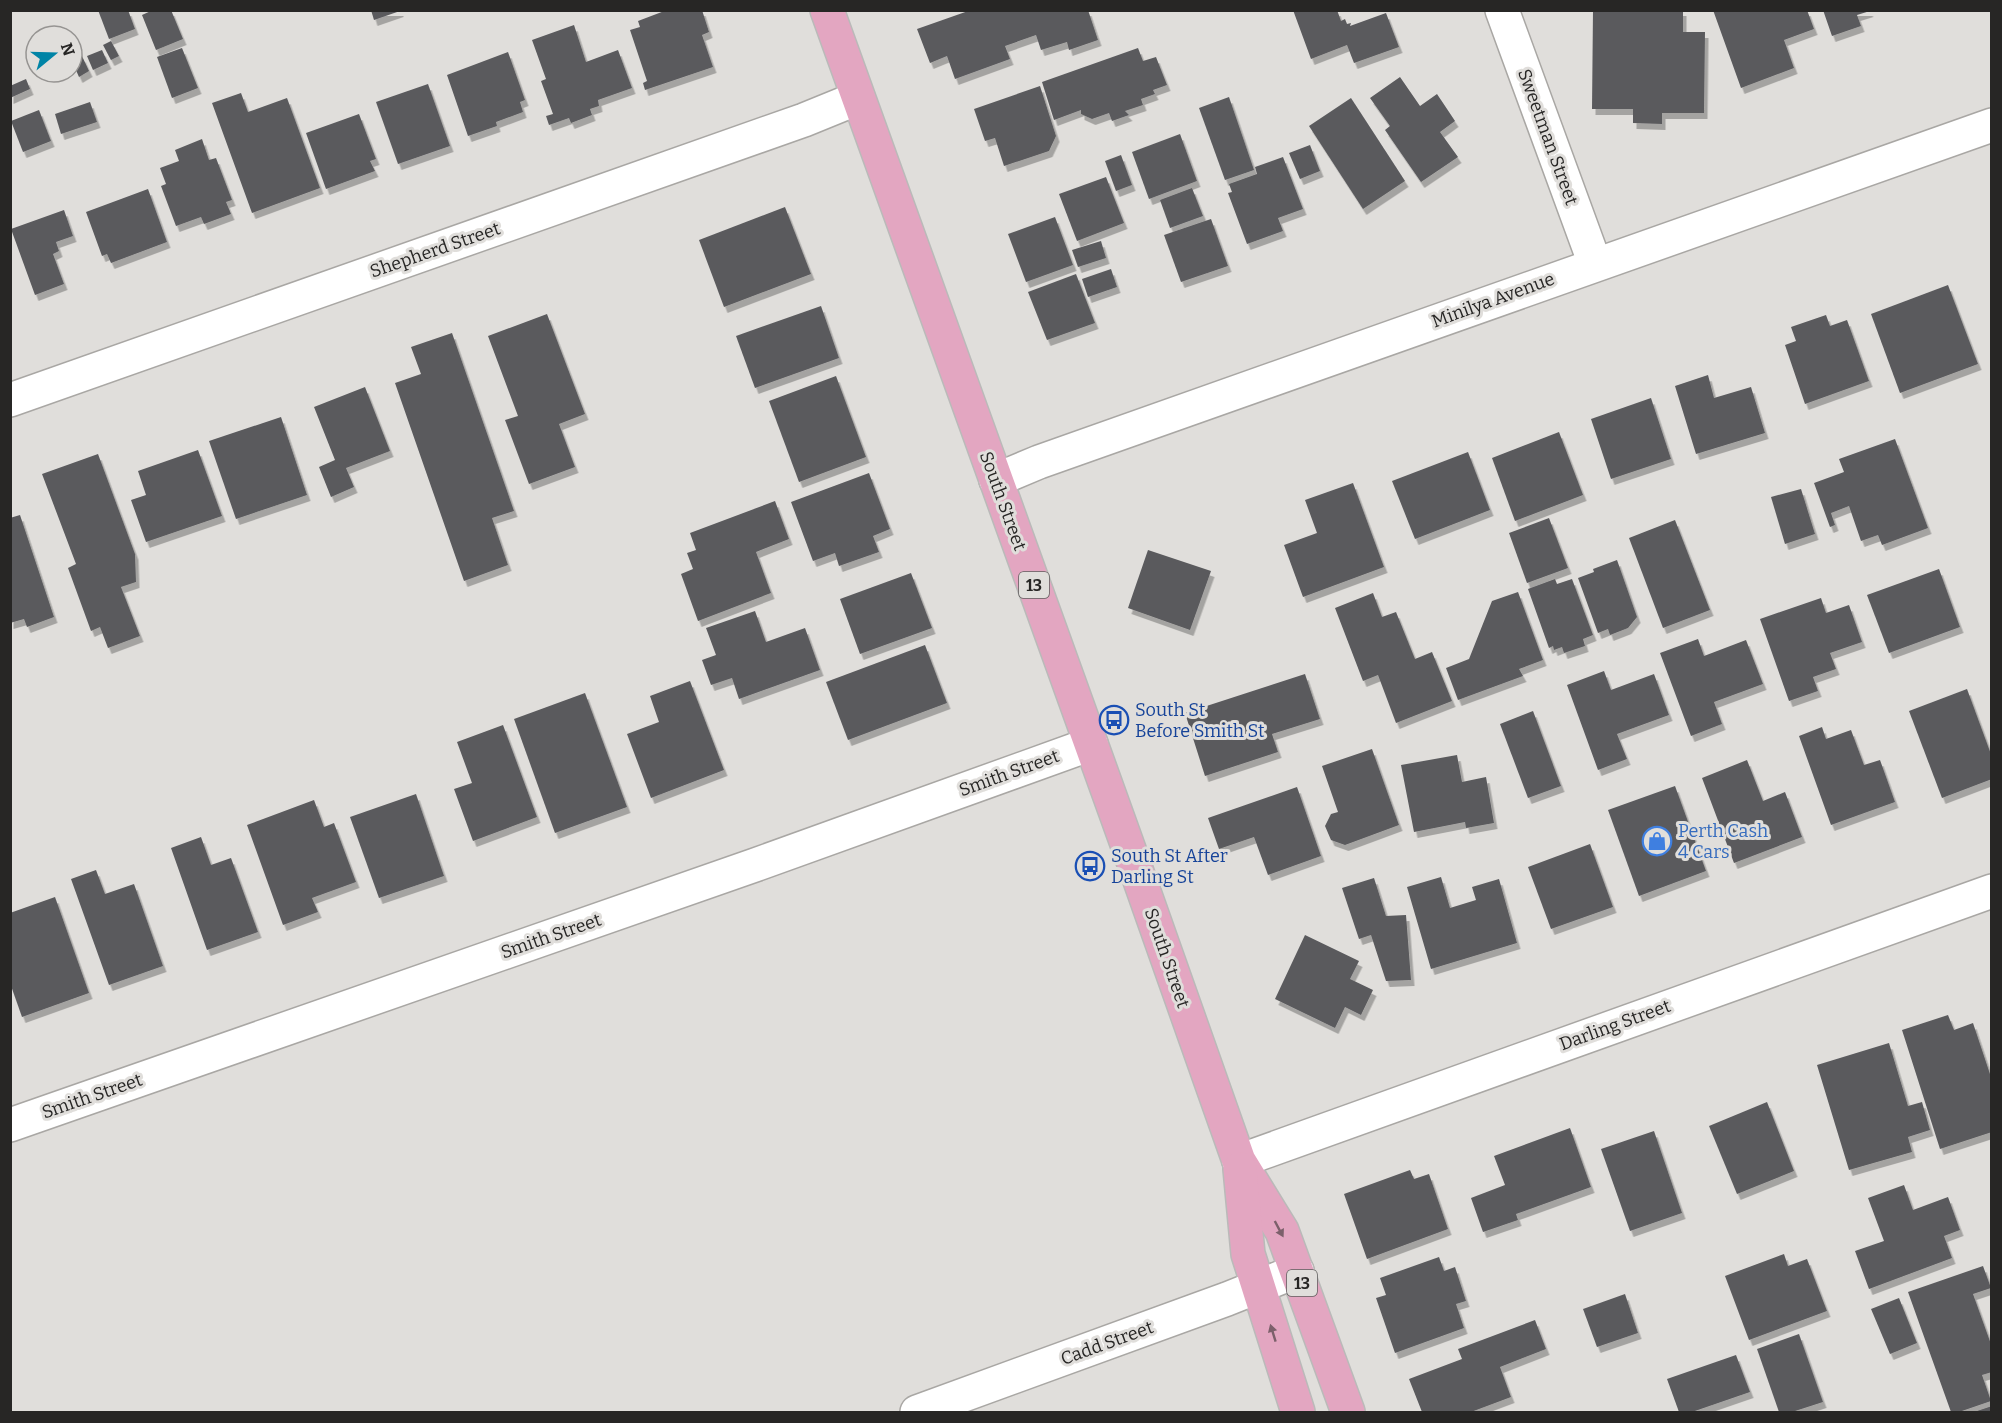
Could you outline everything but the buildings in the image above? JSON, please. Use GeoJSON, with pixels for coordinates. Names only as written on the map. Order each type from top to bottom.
{"type":"FeatureCollection","features":[{"type":"Feature","properties":{"kind":"main road","name":"South Street"},"geometry":{"type":"LineString","coordinates":[[827,10],[1239,1161],[1282,1231],[1348,1413]]}},
{"type":"Feature","properties":{"kind":"main road","name":"South Street"},"geometry":{"type":"LineString","coordinates":[[1239,1161],[1248,1254],[1298,1413]]}},
{"type":"Feature","properties":{"kind":"street","name":"Sweetman Street"},"geometry":{"type":"LineString","coordinates":[[1502,10],[1595,264]]}},
{"type":"Feature","properties":{"kind":"street","name":"Shepherd Street"},"geometry":{"type":"LineString","coordinates":[[10,400],[804,120],[858,98]]}},
{"type":"Feature","properties":{"kind":"street","name":"Minilya Avenue"},"geometry":{"type":"LineString","coordinates":[[996,480],[1039,462],[1992,125]]}},
{"type":"Feature","properties":{"kind":"street","name":"Smith Street"},"geometry":{"type":"LineString","coordinates":[[10,1125],[744,869],[1091,744]]}},
{"type":"Feature","properties":{"kind":"street","name":"Darling Street"},"geometry":{"type":"LineString","coordinates":[[1239,1161],[1992,891]]}},
{"type":"Feature","properties":{"kind":"street","name":"Cadd Street"},"geometry":{"type":"LineString","coordinates":[[917,1413],[1297,1271]]}},
{"type":"Feature","properties":{"kind":"place","name":"South St Before Smith St"},"geometry":{"type":"Point","coordinates":[1114,720]}},
{"type":"Feature","properties":{"kind":"place","name":"Perth Cash 4 Cars"},"geometry":{"type":"Point","coordinates":[1657,841]}},
{"type":"Feature","properties":{"kind":"place","name":"South St After Darling St"},"geometry":{"type":"Point","coordinates":[1090,866]}}]}
